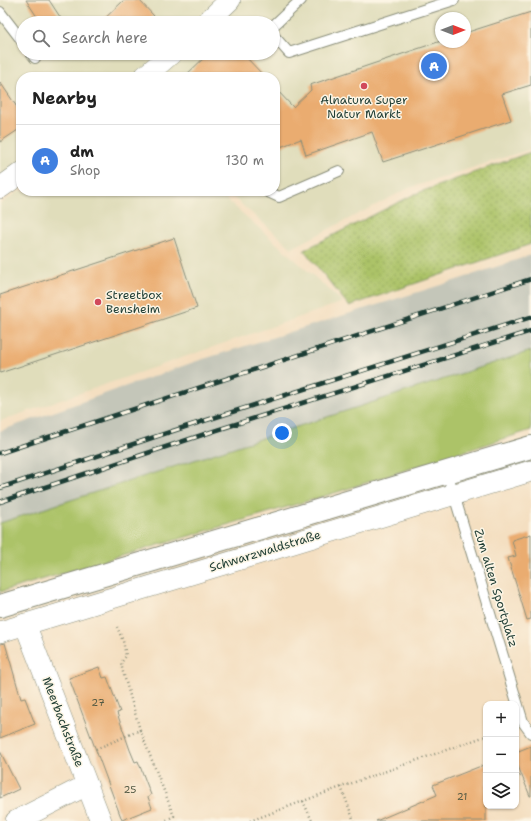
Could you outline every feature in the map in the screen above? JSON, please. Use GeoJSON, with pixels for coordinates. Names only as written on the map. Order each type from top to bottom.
{"type":"FeatureCollection","features":[{"type":"Feature","properties":{"kind":"main road","name":"Schwarzwaldstraße"},"geometry":{"type":"LineString","coordinates":[[0,606],[531,446]]}},
{"type":"Feature","properties":{"kind":"street"},"geometry":{"type":"LineString","coordinates":[[213,16],[230,0]]}},
{"type":"Feature","properties":{"kind":"street"},"geometry":{"type":"LineString","coordinates":[[150,72],[164,60]]}},
{"type":"Feature","properties":{"kind":"street"},"geometry":{"type":"LineString","coordinates":[[0,188],[16,177]]}},
{"type":"Feature","properties":{"kind":"street","name":"Schwarzwaldstraße"},"geometry":{"type":"LineString","coordinates":[[0,632],[531,471]]}},
{"type":"Feature","properties":{"kind":"street","name":"Meerbachstraße"},"geometry":{"type":"LineString","coordinates":[[25,624],[102,821]]}},
{"type":"Feature","properties":{"kind":"street"},"geometry":{"type":"LineString","coordinates":[[16,821],[87,785]]}},
{"type":"Feature","properties":{"kind":"lane"},"geometry":{"type":"LineString","coordinates":[[280,20],[301,0]]}},
{"type":"Feature","properties":{"kind":"lane"},"geometry":{"type":"LineString","coordinates":[[280,43],[289,54],[454,0]]}},
{"type":"Feature","properties":{"kind":"lane"},"geometry":{"type":"LineString","coordinates":[[0,12],[16,33]]}},
{"type":"Feature","properties":{"kind":"lane"},"geometry":{"type":"LineString","coordinates":[[277,196],[279,197],[339,171]]}},
{"type":"Feature","properties":{"kind":"lane","name":"Zum alten Sportplatz"},"geometry":{"type":"LineString","coordinates":[[447,472],[523,722],[531,733]]}},
{"type":"Feature","properties":{"kind":"path"},"geometry":{"type":"LineString","coordinates":[[117,627],[123,641],[126,656],[121,663],[122,668],[140,730],[174,816],[165,821]]}},
{"type":"Feature","properties":{"kind":"path"},"geometry":{"type":"LineString","coordinates":[[77,757],[140,730]]}},
{"type":"Feature","properties":{"kind":"path"},"geometry":{"type":"LineString","coordinates":[[250,821],[483,737]]}},
{"type":"Feature","properties":{"kind":"path"},"geometry":{"type":"LineString","coordinates":[[341,787],[354,821]]}},
{"type":"Feature","properties":{"kind":"path"},"geometry":{"type":"LineString","coordinates":[[303,801],[312,821]]}},
{"type":"Feature","properties":{"kind":"shaded area"},"geometry":{"type":"Polygon","coordinates":[[[0,0],[531,0],[531,149],[409,188],[292,248],[232,196],[280,196],[280,72],[16,72],[16,183],[0,192],[0,0]]]}},
{"type":"Feature","properties":{"kind":"shaded area"},"geometry":{"type":"Polygon","coordinates":[[[16,193],[16,196],[223,196],[343,302],[0,421],[0,204],[16,193]]]}},
{"type":"Feature","properties":{"kind":"shaded area"},"geometry":{"type":"Polygon","coordinates":[[[531,255],[531,351],[0,523],[0,431],[194,362],[460,279],[531,255]]]}},
{"type":"Feature","properties":{"kind":"green space"},"geometry":{"type":"Polygon","coordinates":[[[531,152],[531,244],[349,306],[304,250],[415,194],[531,152]]]}},
{"type":"Feature","properties":{"kind":"green space"},"geometry":{"type":"Polygon","coordinates":[[[531,351],[531,430],[331,494],[0,592],[0,523],[531,351]]]}},
{"type":"Feature","properties":{"kind":"building"},"geometry":{"type":"Polygon","coordinates":[[[26,0],[49,0],[59,16],[36,16],[26,0]]]}},
{"type":"Feature","properties":{"kind":"building"},"geometry":{"type":"Polygon","coordinates":[[[124,0],[139,0],[154,16],[107,16],[124,0]]]}},
{"type":"Feature","properties":{"kind":"building"},"geometry":{"type":"Polygon","coordinates":[[[531,12],[531,85],[502,94],[511,120],[383,162],[372,132],[306,155],[301,139],[280,147],[280,93],[293,107],[311,90],[310,85],[435,43],[435,48],[471,48],[471,31],[531,12]]]}},
{"type":"Feature","properties":{"kind":"building"},"geometry":{"type":"Polygon","coordinates":[[[202,60],[249,60],[260,72],[189,72],[202,60]]]}},
{"type":"Feature","properties":{"kind":"building"},"geometry":{"type":"Polygon","coordinates":[[[0,82],[16,106],[16,131],[0,142],[0,82]]]}},
{"type":"Feature","properties":{"kind":"building","name":"Streetbox Bensheim"},"geometry":{"type":"Polygon","coordinates":[[[174,238],[197,308],[0,373],[0,295],[174,238]]]}},
{"type":"Feature","properties":{"kind":"building"},"geometry":{"type":"Polygon","coordinates":[[[531,534],[531,619],[527,620],[508,558],[516,556],[512,540],[531,534]]]}},
{"type":"Feature","properties":{"kind":"building"},"geometry":{"type":"Polygon","coordinates":[[[5,643],[21,699],[25,698],[35,724],[0,738],[0,644],[5,643]]]}},
{"type":"Feature","properties":{"kind":"building"},"geometry":{"type":"Polygon","coordinates":[[[99,667],[103,678],[107,677],[120,712],[117,713],[130,750],[135,762],[138,761],[151,795],[148,797],[152,808],[122,820],[69,678],[99,667]]]}},
{"type":"Feature","properties":{"kind":"building"},"geometry":{"type":"Polygon","coordinates":[[[531,746],[531,796],[519,768],[519,751],[531,746]]]}},
{"type":"Feature","properties":{"kind":"building"},"geometry":{"type":"Polygon","coordinates":[[[0,751],[19,789],[0,798],[0,751]]]}},
{"type":"Feature","properties":{"kind":"building"},"geometry":{"type":"Polygon","coordinates":[[[483,765],[483,809],[486,809],[486,821],[376,821],[437,795],[433,785],[483,765]]]}},
{"type":"Feature","properties":{"kind":"railway"},"geometry":{"type":"LineString","coordinates":[[0,453],[531,279]]}},
{"type":"Feature","properties":{"kind":"railway"},"geometry":{"type":"LineString","coordinates":[[0,488],[185,427],[531,317]]}},
{"type":"Feature","properties":{"kind":"railway"},"geometry":{"type":"LineString","coordinates":[[0,502],[217,430],[531,331]]}},
{"type":"Feature","properties":{"kind":"place","name":"dm"},"geometry":{"type":"Point","coordinates":[434,66]}},
{"type":"Feature","properties":{"kind":"place","name":"Alnatura Super Natur Markt"},"geometry":{"type":"Point","coordinates":[364,86]}},
{"type":"Feature","properties":{"kind":"place","name":"Streetbox Bensheim"},"geometry":{"type":"Point","coordinates":[98,302]}}]}
